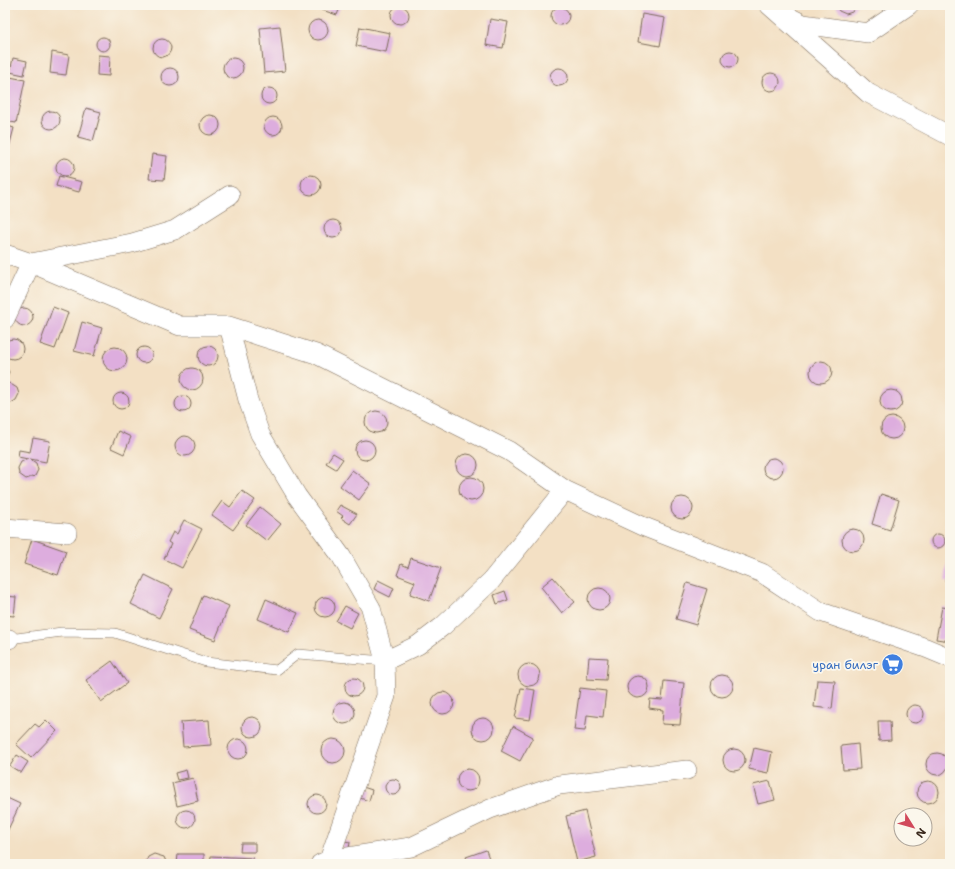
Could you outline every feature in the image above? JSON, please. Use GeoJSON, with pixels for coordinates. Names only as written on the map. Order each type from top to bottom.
{"type":"FeatureCollection","features":[{"type":"Feature","properties":{"kind":"street"},"geometry":{"type":"LineString","coordinates":[[774,9],[803,24],[868,33],[909,5]]}},
{"type":"Feature","properties":{"kind":"street"},"geometry":{"type":"LineString","coordinates":[[774,9],[868,93],[950,136]]}},
{"type":"Feature","properties":{"kind":"street"},"geometry":{"type":"LineString","coordinates":[[30,263],[132,243],[175,230],[230,195]]}},
{"type":"Feature","properties":{"kind":"street"},"geometry":{"type":"LineString","coordinates":[[5,254],[180,326],[229,326],[316,354],[509,451],[565,490],[642,526],[762,573],[821,612],[926,648],[950,658]]}},
{"type":"Feature","properties":{"kind":"street"},"geometry":{"type":"LineString","coordinates":[[5,319],[30,263]]}},
{"type":"Feature","properties":{"kind":"street"},"geometry":{"type":"LineString","coordinates":[[229,326],[248,400],[260,434],[297,496],[341,556],[371,608],[385,661],[386,696],[324,862]]}},
{"type":"Feature","properties":{"kind":"street"},"geometry":{"type":"LineString","coordinates":[[385,661],[418,646],[443,626],[491,581],[565,490]]}},
{"type":"Feature","properties":{"kind":"street"},"geometry":{"type":"LineString","coordinates":[[5,528],[67,533]]}},
{"type":"Feature","properties":{"kind":"street"},"geometry":{"type":"LineString","coordinates":[[324,862],[411,847],[490,809],[559,785],[688,770]]}},
{"type":"Feature","properties":{"kind":"lane"},"geometry":{"type":"LineString","coordinates":[[7,640],[62,632],[115,633],[206,662],[277,670],[298,654],[385,661]]}},
{"type":"Feature","properties":{"kind":"building"},"geometry":{"type":"Polygon","coordinates":[[[307,5],[341,5],[337,15],[307,5]]]}},
{"type":"Feature","properties":{"kind":"building"},"geometry":{"type":"Polygon","coordinates":[[[835,5],[857,5],[852,12],[846,14],[839,11],[835,5]]]}},
{"type":"Feature","properties":{"kind":"building"},"geometry":{"type":"Polygon","coordinates":[[[396,6],[404,6],[409,11],[407,22],[404,24],[396,24],[391,19],[391,11],[396,6]]]}},
{"type":"Feature","properties":{"kind":"building"},"geometry":{"type":"Polygon","coordinates":[[[560,7],[564,8],[568,12],[568,20],[564,24],[560,25],[556,24],[552,20],[551,16],[552,12],[556,8],[560,7]]]}},
{"type":"Feature","properties":{"kind":"building"},"geometry":{"type":"Polygon","coordinates":[[[642,14],[665,18],[660,46],[638,42],[642,14]]]}},
{"type":"Feature","properties":{"kind":"building"},"geometry":{"type":"Polygon","coordinates":[[[490,19],[508,22],[503,48],[486,45],[490,19]]]}},
{"type":"Feature","properties":{"kind":"building"},"geometry":{"type":"Polygon","coordinates":[[[318,20],[325,23],[328,30],[325,37],[318,40],[311,37],[308,30],[311,23],[318,20]]]}},
{"type":"Feature","properties":{"kind":"building"},"geometry":{"type":"Polygon","coordinates":[[[280,26],[285,71],[264,73],[260,28],[280,26]]]}},
{"type":"Feature","properties":{"kind":"building"},"geometry":{"type":"Polygon","coordinates":[[[360,27],[390,33],[386,52],[356,46],[360,27]]]}},
{"type":"Feature","properties":{"kind":"building"},"geometry":{"type":"Polygon","coordinates":[[[100,37],[106,37],[110,41],[110,47],[106,51],[100,51],[96,47],[96,41],[100,37]]]}},
{"type":"Feature","properties":{"kind":"building"},"geometry":{"type":"Polygon","coordinates":[[[162,39],[168,42],[171,48],[168,54],[162,57],[156,54],[153,48],[156,42],[162,39]]]}},
{"type":"Feature","properties":{"kind":"building"},"geometry":{"type":"Polygon","coordinates":[[[727,51],[733,51],[738,56],[736,65],[733,67],[727,67],[722,62],[722,56],[727,51]]]}},
{"type":"Feature","properties":{"kind":"building"},"geometry":{"type":"Polygon","coordinates":[[[52,52],[69,55],[66,75],[50,73],[52,52]]]}},
{"type":"Feature","properties":{"kind":"building"},"geometry":{"type":"Polygon","coordinates":[[[98,55],[110,56],[109,76],[97,75],[98,55]]]}},
{"type":"Feature","properties":{"kind":"building"},"geometry":{"type":"Polygon","coordinates":[[[13,58],[27,61],[24,75],[10,72],[13,58]]]}},
{"type":"Feature","properties":{"kind":"building"},"geometry":{"type":"Polygon","coordinates":[[[233,58],[240,61],[243,68],[240,75],[233,78],[226,75],[223,68],[226,61],[233,58]]]}},
{"type":"Feature","properties":{"kind":"building"},"geometry":{"type":"Polygon","coordinates":[[[166,68],[174,68],[179,73],[177,84],[174,86],[166,86],[161,81],[161,73],[166,68]]]}},
{"type":"Feature","properties":{"kind":"building"},"geometry":{"type":"Polygon","coordinates":[[[559,68],[563,69],[567,73],[567,81],[563,85],[559,86],[555,85],[551,81],[550,77],[551,73],[555,69],[559,68]]]}},
{"type":"Feature","properties":{"kind":"building"},"geometry":{"type":"Polygon","coordinates":[[[767,73],[775,73],[780,78],[778,89],[775,91],[767,91],[762,86],[762,78],[767,73]]]}},
{"type":"Feature","properties":{"kind":"building"},"geometry":{"type":"Polygon","coordinates":[[[5,76],[25,80],[16,123],[5,121],[5,76]]]}},
{"type":"Feature","properties":{"kind":"building"},"geometry":{"type":"Polygon","coordinates":[[[269,88],[276,93],[277,96],[272,103],[269,104],[262,99],[261,96],[266,89],[269,88]]]}},
{"type":"Feature","properties":{"kind":"building"},"geometry":{"type":"Polygon","coordinates":[[[86,108],[101,112],[93,141],[78,137],[86,108]]]}},
{"type":"Feature","properties":{"kind":"building"},"geometry":{"type":"Polygon","coordinates":[[[47,111],[55,111],[60,116],[58,127],[55,129],[47,129],[42,124],[42,116],[47,111]]]}},
{"type":"Feature","properties":{"kind":"building"},"geometry":{"type":"Polygon","coordinates":[[[210,115],[217,118],[220,125],[217,132],[210,135],[203,132],[200,125],[203,118],[210,115]]]}},
{"type":"Feature","properties":{"kind":"building"},"geometry":{"type":"Polygon","coordinates":[[[273,117],[279,120],[282,126],[279,132],[273,135],[267,132],[264,126],[267,120],[273,117]]]}},
{"type":"Feature","properties":{"kind":"building"},"geometry":{"type":"Polygon","coordinates":[[[5,125],[14,128],[7,155],[5,154],[5,125]]]}},
{"type":"Feature","properties":{"kind":"building"},"geometry":{"type":"Polygon","coordinates":[[[152,154],[167,156],[164,180],[149,179],[152,154]]]}},
{"type":"Feature","properties":{"kind":"building"},"geometry":{"type":"Polygon","coordinates":[[[61,158],[69,158],[74,163],[72,174],[69,176],[61,176],[56,171],[56,163],[61,158]]]}},
{"type":"Feature","properties":{"kind":"building"},"geometry":{"type":"Polygon","coordinates":[[[311,175],[318,178],[321,185],[318,192],[311,195],[304,192],[301,185],[304,178],[311,175]]]}},
{"type":"Feature","properties":{"kind":"building"},"geometry":{"type":"Polygon","coordinates":[[[59,176],[82,182],[79,192],[56,186],[59,176]]]}},
{"type":"Feature","properties":{"kind":"building"},"geometry":{"type":"Polygon","coordinates":[[[329,220],[337,220],[342,225],[340,236],[337,238],[329,238],[324,233],[324,225],[329,220]]]}},
{"type":"Feature","properties":{"kind":"building"},"geometry":{"type":"Polygon","coordinates":[[[53,307],[68,313],[55,349],[40,344],[53,307]]]}},
{"type":"Feature","properties":{"kind":"building"},"geometry":{"type":"Polygon","coordinates":[[[24,308],[30,311],[33,317],[30,323],[24,326],[18,323],[15,317],[18,311],[24,308]]]}},
{"type":"Feature","properties":{"kind":"building"},"geometry":{"type":"Polygon","coordinates":[[[82,322],[102,328],[94,356],[74,351],[82,322]]]}},
{"type":"Feature","properties":{"kind":"building"},"geometry":{"type":"Polygon","coordinates":[[[13,339],[20,342],[23,349],[20,356],[13,359],[6,356],[3,349],[6,342],[13,339]]]}},
{"type":"Feature","properties":{"kind":"building"},"geometry":{"type":"Polygon","coordinates":[[[208,346],[215,349],[218,356],[215,363],[208,366],[201,363],[198,356],[201,349],[208,346]]]}},
{"type":"Feature","properties":{"kind":"building"},"geometry":{"type":"Polygon","coordinates":[[[115,347],[123,351],[127,359],[123,367],[115,371],[107,367],[103,359],[107,351],[115,347]]]}},
{"type":"Feature","properties":{"kind":"building"},"geometry":{"type":"Polygon","coordinates":[[[141,347],[147,347],[152,352],[150,361],[147,363],[141,363],[136,358],[136,352],[141,347]]]}},
{"type":"Feature","properties":{"kind":"building"},"geometry":{"type":"Polygon","coordinates":[[[821,361],[829,364],[832,372],[829,380],[821,383],[813,380],[810,372],[813,364],[821,361]]]}},
{"type":"Feature","properties":{"kind":"building"},"geometry":{"type":"Polygon","coordinates":[[[5,365],[9,372],[5,380],[5,365]]]}},
{"type":"Feature","properties":{"kind":"building"},"geometry":{"type":"Polygon","coordinates":[[[192,368],[200,371],[203,379],[200,387],[192,390],[184,387],[181,379],[184,371],[192,368]]]}},
{"type":"Feature","properties":{"kind":"building"},"geometry":{"type":"Polygon","coordinates":[[[9,383],[17,388],[19,394],[16,400],[11,403],[5,403],[5,384],[9,383]]]}},
{"type":"Feature","properties":{"kind":"building"},"geometry":{"type":"Polygon","coordinates":[[[891,390],[899,393],[902,401],[899,409],[891,412],[883,409],[880,401],[883,393],[891,390]]]}},
{"type":"Feature","properties":{"kind":"building"},"geometry":{"type":"Polygon","coordinates":[[[118,393],[124,393],[129,398],[127,407],[124,409],[118,409],[113,404],[113,398],[118,393]]]}},
{"type":"Feature","properties":{"kind":"building"},"geometry":{"type":"Polygon","coordinates":[[[180,396],[186,396],[191,401],[189,410],[186,412],[180,412],[175,407],[175,401],[180,396]]]}},
{"type":"Feature","properties":{"kind":"building"},"geometry":{"type":"Polygon","coordinates":[[[376,411],[384,414],[387,422],[384,430],[376,433],[368,430],[365,422],[368,414],[376,411]]]}},
{"type":"Feature","properties":{"kind":"building"},"geometry":{"type":"Polygon","coordinates":[[[892,417],[900,420],[903,428],[900,436],[892,439],[884,436],[881,428],[884,420],[892,417]]]}},
{"type":"Feature","properties":{"kind":"building"},"geometry":{"type":"Polygon","coordinates":[[[118,431],[131,437],[124,454],[111,448],[118,431]]]}},
{"type":"Feature","properties":{"kind":"building"},"geometry":{"type":"Polygon","coordinates":[[[185,436],[192,439],[195,446],[192,453],[185,456],[178,453],[175,446],[178,439],[185,436]]]}},
{"type":"Feature","properties":{"kind":"building"},"geometry":{"type":"Polygon","coordinates":[[[33,438],[50,441],[46,462],[30,459],[36,463],[38,470],[35,476],[26,479],[19,474],[18,468],[21,462],[28,459],[18,457],[19,450],[30,452],[33,438]]]}},
{"type":"Feature","properties":{"kind":"building"},"geometry":{"type":"Polygon","coordinates":[[[365,440],[372,443],[375,450],[372,457],[365,460],[358,457],[355,450],[358,443],[365,440]]]}},
{"type":"Feature","properties":{"kind":"building"},"geometry":{"type":"Polygon","coordinates":[[[333,453],[343,459],[336,469],[326,463],[333,453]]]}},
{"type":"Feature","properties":{"kind":"building"},"geometry":{"type":"Polygon","coordinates":[[[467,454],[475,457],[478,465],[475,473],[467,476],[459,473],[456,465],[459,457],[467,454]]]}},
{"type":"Feature","properties":{"kind":"building"},"geometry":{"type":"Polygon","coordinates":[[[773,458],[780,461],[783,468],[780,475],[773,478],[766,475],[763,468],[766,461],[773,458]]]}},
{"type":"Feature","properties":{"kind":"building"},"geometry":{"type":"Polygon","coordinates":[[[352,470],[371,484],[359,500],[340,486],[352,470]]]}},
{"type":"Feature","properties":{"kind":"building"},"geometry":{"type":"Polygon","coordinates":[[[471,477],[479,481],[483,489],[479,497],[471,501],[463,497],[459,489],[463,481],[471,477]]]}},
{"type":"Feature","properties":{"kind":"building"},"geometry":{"type":"Polygon","coordinates":[[[242,491],[255,500],[233,530],[212,515],[222,501],[230,507],[242,491]]]}},
{"type":"Feature","properties":{"kind":"building"},"geometry":{"type":"Polygon","coordinates":[[[881,494],[899,500],[890,530],[872,524],[881,494]]]}},
{"type":"Feature","properties":{"kind":"building"},"geometry":{"type":"Polygon","coordinates":[[[682,497],[690,500],[693,508],[690,516],[682,519],[674,516],[671,508],[674,500],[682,497]]]}},
{"type":"Feature","properties":{"kind":"building"},"geometry":{"type":"Polygon","coordinates":[[[340,505],[357,514],[350,524],[341,518],[343,516],[336,511],[340,505]]]}},
{"type":"Feature","properties":{"kind":"building"},"geometry":{"type":"Polygon","coordinates":[[[260,507],[281,524],[267,541],[246,525],[260,507]]]}},
{"type":"Feature","properties":{"kind":"building"},"geometry":{"type":"Polygon","coordinates":[[[184,520],[202,529],[182,568],[164,559],[171,544],[168,542],[173,532],[177,534],[184,520]]]}},
{"type":"Feature","properties":{"kind":"building"},"geometry":{"type":"Polygon","coordinates":[[[853,529],[861,532],[864,540],[861,548],[853,551],[845,548],[842,540],[845,532],[853,529]]]}},
{"type":"Feature","properties":{"kind":"building"},"geometry":{"type":"Polygon","coordinates":[[[935,534],[941,534],[945,538],[945,544],[941,548],[935,548],[931,544],[931,538],[935,534]]]}},
{"type":"Feature","properties":{"kind":"building"},"geometry":{"type":"Polygon","coordinates":[[[32,539],[66,551],[58,575],[24,564],[32,539]]]}},
{"type":"Feature","properties":{"kind":"building"},"geometry":{"type":"Polygon","coordinates":[[[411,558],[441,568],[429,601],[410,594],[415,582],[397,575],[401,564],[408,567],[411,558]]]}},
{"type":"Feature","properties":{"kind":"building"},"geometry":{"type":"Polygon","coordinates":[[[948,558],[950,558],[950,581],[945,581],[948,558]]]}},
{"type":"Feature","properties":{"kind":"building"},"geometry":{"type":"Polygon","coordinates":[[[145,575],[173,589],[159,618],[131,604],[145,575]]]}},
{"type":"Feature","properties":{"kind":"building"},"geometry":{"type":"Polygon","coordinates":[[[553,577],[575,602],[562,613],[541,587],[553,577]]]}},
{"type":"Feature","properties":{"kind":"building"},"geometry":{"type":"Polygon","coordinates":[[[378,580],[394,588],[390,597],[374,589],[378,580]]]}},
{"type":"Feature","properties":{"kind":"building"},"geometry":{"type":"Polygon","coordinates":[[[687,583],[707,589],[696,625],[676,619],[687,583]]]}},
{"type":"Feature","properties":{"kind":"building"},"geometry":{"type":"Polygon","coordinates":[[[599,588],[607,591],[610,599],[607,607],[599,610],[591,607],[588,599],[591,591],[599,588]]]}},
{"type":"Feature","properties":{"kind":"building"},"geometry":{"type":"Polygon","coordinates":[[[505,591],[508,600],[497,604],[494,595],[505,591]]]}},
{"type":"Feature","properties":{"kind":"building"},"geometry":{"type":"Polygon","coordinates":[[[203,595],[229,606],[215,640],[189,630],[203,595]]]}},
{"type":"Feature","properties":{"kind":"building"},"geometry":{"type":"Polygon","coordinates":[[[5,596],[16,597],[14,616],[5,615],[5,596]]]}},
{"type":"Feature","properties":{"kind":"building"},"geometry":{"type":"Polygon","coordinates":[[[325,597],[332,600],[335,607],[332,614],[325,617],[318,614],[315,607],[318,600],[325,597]]]}},
{"type":"Feature","properties":{"kind":"building"},"geometry":{"type":"Polygon","coordinates":[[[266,599],[298,613],[289,632],[258,619],[266,599]]]}},
{"type":"Feature","properties":{"kind":"building"},"geometry":{"type":"Polygon","coordinates":[[[949,605],[950,641],[936,639],[942,607],[949,608],[949,605]]]}},
{"type":"Feature","properties":{"kind":"building"},"geometry":{"type":"Polygon","coordinates":[[[345,606],[358,613],[350,628],[336,621],[345,606]]]}},
{"type":"Feature","properties":{"kind":"building"},"geometry":{"type":"Polygon","coordinates":[[[589,657],[608,658],[606,680],[587,679],[589,657]]]}},
{"type":"Feature","properties":{"kind":"building"},"geometry":{"type":"Polygon","coordinates":[[[112,661],[127,683],[101,702],[86,680],[112,661]]]}},
{"type":"Feature","properties":{"kind":"building"},"geometry":{"type":"Polygon","coordinates":[[[529,664],[537,667],[540,675],[537,683],[529,686],[521,683],[518,675],[521,667],[529,664]]]}},
{"type":"Feature","properties":{"kind":"building"},"geometry":{"type":"Polygon","coordinates":[[[722,675],[730,678],[733,686],[730,694],[722,697],[714,694],[711,686],[714,678],[722,675]]]}},
{"type":"Feature","properties":{"kind":"building"},"geometry":{"type":"Polygon","coordinates":[[[638,676],[646,679],[649,687],[646,695],[638,698],[630,695],[627,687],[630,679],[638,676]]]}},
{"type":"Feature","properties":{"kind":"building"},"geometry":{"type":"Polygon","coordinates":[[[354,678],[360,681],[363,687],[360,693],[354,696],[348,693],[345,687],[348,681],[354,678]]]}},
{"type":"Feature","properties":{"kind":"building"},"geometry":{"type":"Polygon","coordinates":[[[817,680],[835,681],[832,709],[814,707],[817,680]]]}},
{"type":"Feature","properties":{"kind":"building"},"geometry":{"type":"Polygon","coordinates":[[[664,681],[684,683],[680,725],[662,724],[663,710],[649,708],[650,699],[662,700],[664,681]]]}},
{"type":"Feature","properties":{"kind":"building"},"geometry":{"type":"Polygon","coordinates":[[[521,688],[535,690],[530,720],[515,718],[521,688]]]}},
{"type":"Feature","properties":{"kind":"building"},"geometry":{"type":"Polygon","coordinates":[[[580,688],[606,691],[603,717],[587,715],[585,731],[574,730],[580,688]]]}},
{"type":"Feature","properties":{"kind":"building"},"geometry":{"type":"Polygon","coordinates":[[[443,692],[451,695],[454,703],[451,711],[443,714],[435,711],[432,703],[435,695],[443,692]]]}},
{"type":"Feature","properties":{"kind":"building"},"geometry":{"type":"Polygon","coordinates":[[[344,702],[348,703],[354,709],[354,717],[348,723],[344,724],[340,723],[334,717],[333,713],[334,709],[340,703],[344,702]]]}},
{"type":"Feature","properties":{"kind":"building"},"geometry":{"type":"Polygon","coordinates":[[[911,705],[919,705],[924,710],[922,721],[919,723],[911,723],[906,718],[906,710],[911,705]]]}},
{"type":"Feature","properties":{"kind":"building"},"geometry":{"type":"Polygon","coordinates":[[[252,717],[259,720],[262,727],[259,734],[252,737],[245,734],[242,727],[245,720],[252,717]]]}},
{"type":"Feature","properties":{"kind":"building"},"geometry":{"type":"Polygon","coordinates":[[[483,718],[491,721],[494,729],[491,737],[483,740],[475,737],[472,729],[475,721],[483,718]]]}},
{"type":"Feature","properties":{"kind":"building"},"geometry":{"type":"Polygon","coordinates":[[[46,720],[57,731],[31,758],[16,744],[35,724],[39,727],[46,720]]]}},
{"type":"Feature","properties":{"kind":"building"},"geometry":{"type":"Polygon","coordinates":[[[209,720],[211,745],[183,747],[181,722],[209,720]]]}},
{"type":"Feature","properties":{"kind":"building"},"geometry":{"type":"Polygon","coordinates":[[[878,721],[890,721],[891,740],[879,741],[878,721]]]}},
{"type":"Feature","properties":{"kind":"building"},"geometry":{"type":"Polygon","coordinates":[[[513,726],[533,737],[520,761],[501,751],[513,726]]]}},
{"type":"Feature","properties":{"kind":"building"},"geometry":{"type":"Polygon","coordinates":[[[238,739],[245,742],[248,749],[245,756],[238,759],[231,756],[228,749],[231,742],[238,739]]]}},
{"type":"Feature","properties":{"kind":"building"},"geometry":{"type":"Polygon","coordinates":[[[333,739],[341,743],[345,751],[341,759],[333,763],[325,759],[321,751],[325,743],[333,739]]]}},
{"type":"Feature","properties":{"kind":"building"},"geometry":{"type":"Polygon","coordinates":[[[858,744],[860,769],[843,770],[841,746],[858,744]]]}},
{"type":"Feature","properties":{"kind":"building"},"geometry":{"type":"Polygon","coordinates":[[[754,748],[772,752],[768,773],[749,769],[754,748]]]}},
{"type":"Feature","properties":{"kind":"building"},"geometry":{"type":"Polygon","coordinates":[[[734,749],[742,752],[745,760],[742,768],[734,771],[726,768],[723,760],[726,752],[734,749]]]}},
{"type":"Feature","properties":{"kind":"building"},"geometry":{"type":"Polygon","coordinates":[[[937,753],[945,756],[948,764],[945,772],[937,775],[929,772],[926,764],[929,756],[937,753]]]}},
{"type":"Feature","properties":{"kind":"building"},"geometry":{"type":"Polygon","coordinates":[[[17,755],[28,762],[21,773],[10,766],[17,755]]]}},
{"type":"Feature","properties":{"kind":"building"},"geometry":{"type":"Polygon","coordinates":[[[468,769],[476,772],[479,780],[476,788],[468,791],[460,788],[457,780],[460,772],[468,769]]]}},
{"type":"Feature","properties":{"kind":"building"},"geometry":{"type":"Polygon","coordinates":[[[186,770],[188,778],[177,780],[175,773],[186,770]]]}},
{"type":"Feature","properties":{"kind":"building"},"geometry":{"type":"Polygon","coordinates":[[[193,778],[198,801],[177,806],[172,783],[193,778]]]}},
{"type":"Feature","properties":{"kind":"building"},"geometry":{"type":"Polygon","coordinates":[[[390,779],[396,779],[401,784],[399,793],[396,795],[390,795],[385,790],[385,784],[390,779]]]}},
{"type":"Feature","properties":{"kind":"building"},"geometry":{"type":"Polygon","coordinates":[[[770,781],[775,800],[758,804],[753,785],[770,781]]]}},
{"type":"Feature","properties":{"kind":"building"},"geometry":{"type":"Polygon","coordinates":[[[928,781],[936,784],[939,792],[936,800],[928,803],[920,800],[917,792],[920,784],[928,781]]]}},
{"type":"Feature","properties":{"kind":"building"},"geometry":{"type":"Polygon","coordinates":[[[363,787],[372,790],[369,801],[360,798],[363,787]]]}},
{"type":"Feature","properties":{"kind":"building"},"geometry":{"type":"Polygon","coordinates":[[[317,795],[323,798],[326,804],[323,810],[317,813],[311,810],[308,804],[311,798],[317,795]]]}},
{"type":"Feature","properties":{"kind":"building"},"geometry":{"type":"Polygon","coordinates":[[[5,797],[20,804],[5,836],[5,797]]]}},
{"type":"Feature","properties":{"kind":"building"},"geometry":{"type":"Polygon","coordinates":[[[182,810],[190,810],[195,815],[193,826],[190,828],[182,828],[177,823],[177,815],[182,810]]]}},
{"type":"Feature","properties":{"kind":"building"},"geometry":{"type":"Polygon","coordinates":[[[585,811],[596,857],[577,862],[566,816],[585,811]]]}},
{"type":"Feature","properties":{"kind":"building"},"geometry":{"type":"Polygon","coordinates":[[[344,841],[350,842],[349,849],[342,849],[344,841]]]}},
{"type":"Feature","properties":{"kind":"building"},"geometry":{"type":"Polygon","coordinates":[[[241,843],[255,843],[255,852],[240,852],[241,843]]]}},
{"type":"Feature","properties":{"kind":"building"},"geometry":{"type":"Polygon","coordinates":[[[486,850],[491,864],[469,864],[466,857],[486,850]]]}},
{"type":"Feature","properties":{"kind":"building"},"geometry":{"type":"Polygon","coordinates":[[[154,854],[164,857],[167,864],[145,864],[148,857],[154,854]]]}},
{"type":"Feature","properties":{"kind":"building"},"geometry":{"type":"Polygon","coordinates":[[[178,854],[204,854],[204,864],[177,864],[178,854]]]}},
{"type":"Feature","properties":{"kind":"building"},"geometry":{"type":"Polygon","coordinates":[[[211,856],[253,858],[253,864],[210,864],[211,856]]]}},
{"type":"Feature","properties":{"kind":"place","name":"уран билэг"},"geometry":{"type":"Point","coordinates":[893,665]}}]}
